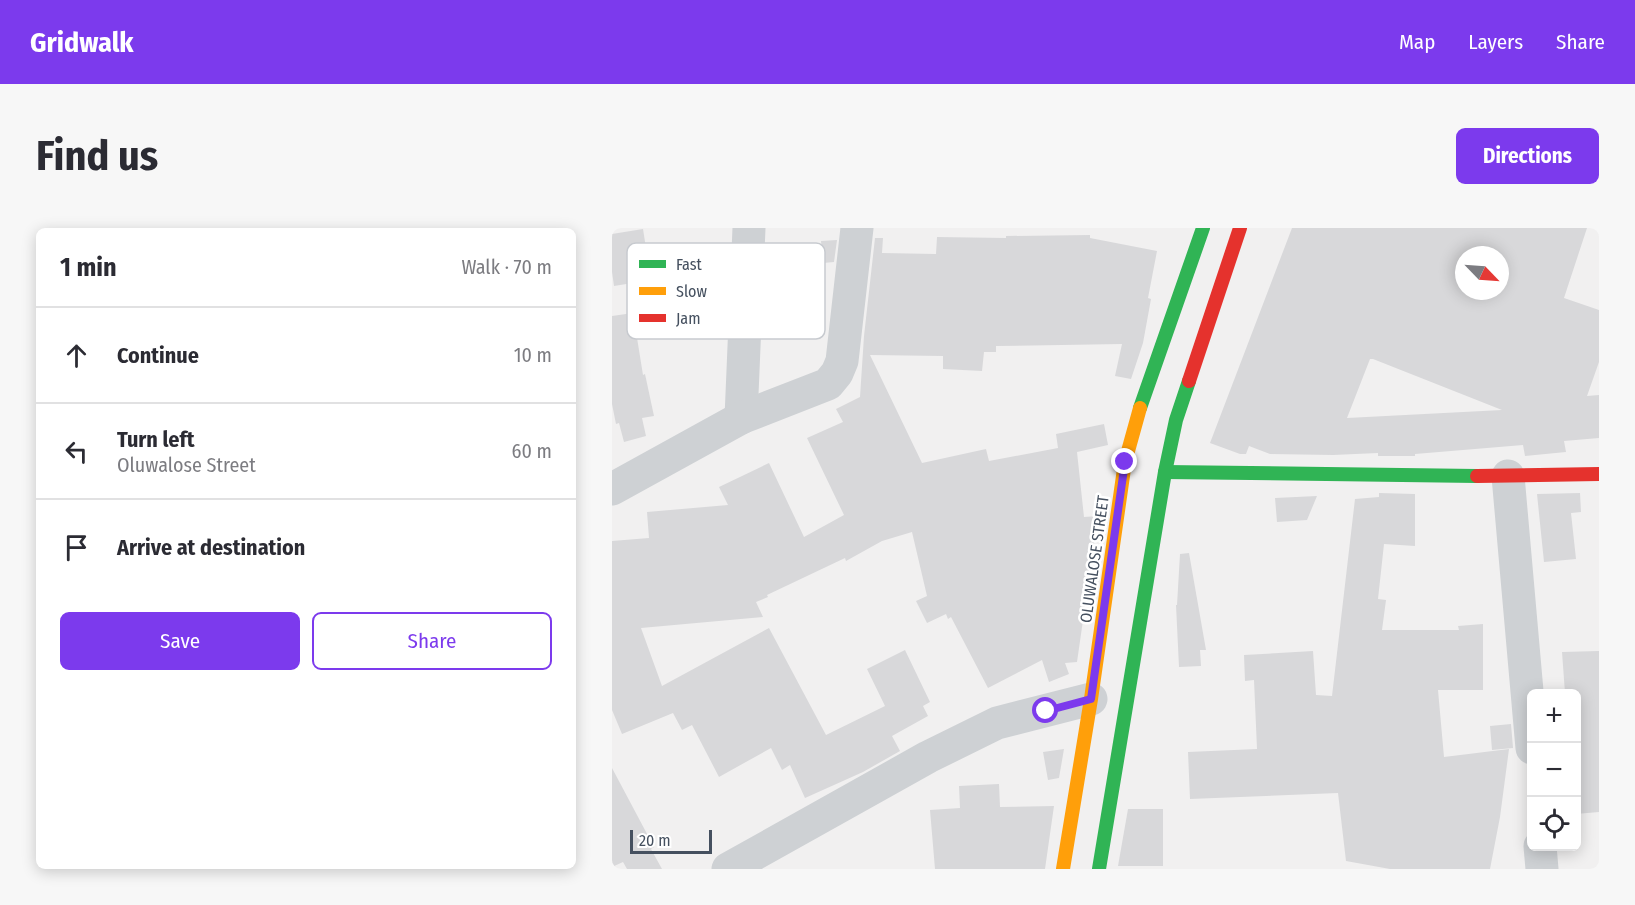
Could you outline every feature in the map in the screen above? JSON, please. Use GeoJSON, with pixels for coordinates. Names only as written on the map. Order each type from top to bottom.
{"type":"FeatureCollection","features":[{"type":"Feature","properties":{"kind":"street"},"geometry":{"type":"LineString","coordinates":[[748,243],[749,228]]}},
{"type":"Feature","properties":{"kind":"street"},"geometry":{"type":"LineString","coordinates":[[612,489],[741,418],[828,384],[837,373],[842,361],[857,228]]}},
{"type":"Feature","properties":{"kind":"street","name":"OLUWALOSE STREET"},"geometry":{"type":"LineString","coordinates":[[1063,869],[1091,699],[1125,462],[1138,414],[1203,228]]}},
{"type":"Feature","properties":{"kind":"street"},"geometry":{"type":"LineString","coordinates":[[1099,869],[1165,472],[1176,420],[1240,228]]}},
{"type":"Feature","properties":{"kind":"street"},"geometry":{"type":"LineString","coordinates":[[741,418],[744,339]]}},
{"type":"Feature","properties":{"kind":"street"},"geometry":{"type":"LineString","coordinates":[[1165,472],[1508,476],[1599,474]]}},
{"type":"Feature","properties":{"kind":"street"},"geometry":{"type":"LineString","coordinates":[[1508,476],[1532,743]]}},
{"type":"Feature","properties":{"kind":"street"},"geometry":{"type":"LineString","coordinates":[[728,869],[928,757],[997,723],[1091,699]]}},
{"type":"Feature","properties":{"kind":"street"},"geometry":{"type":"LineString","coordinates":[[1540,851],[1542,869]]}},
{"type":"Feature","properties":{"kind":"building"},"geometry":{"type":"Polygon","coordinates":[[[1292,228],[1587,228],[1564,298],[1599,310],[1599,362],[1587,396],[1599,395],[1599,438],[1564,441],[1566,452],[1525,456],[1523,445],[1415,454],[1415,456],[1378,456],[1378,453],[1270,454],[1249,446],[1246,454],[1210,443],[1292,228]],[[1370,359],[1347,418],[1502,410],[1370,359]]]}},
{"type":"Feature","properties":{"kind":"building"},"geometry":{"type":"Polygon","coordinates":[[[643,229],[645,243],[627,243],[627,284],[614,286],[612,234],[643,229]]]}},
{"type":"Feature","properties":{"kind":"building"},"geometry":{"type":"Polygon","coordinates":[[[1090,235],[1090,238],[1157,251],[1148,298],[1151,299],[1143,343],[1131,379],[1115,376],[1122,344],[996,346],[996,352],[984,352],[982,371],[943,369],[943,356],[870,355],[922,463],[986,449],[989,461],[1058,448],[1056,434],[1104,424],[1108,445],[1077,452],[1084,517],[1098,516],[1077,662],[1065,663],[1069,674],[1049,682],[1042,660],[988,688],[951,617],[948,619],[946,614],[927,623],[916,601],[927,596],[912,532],[882,541],[846,561],[845,558],[767,595],[768,597],[756,602],[763,617],[641,628],[662,686],[769,628],[826,735],[885,706],[867,669],[905,650],[930,702],[923,706],[928,716],[892,736],[900,751],[863,772],[805,798],[790,765],[782,770],[771,748],[719,777],[692,725],[682,730],[673,713],[622,734],[612,710],[612,541],[649,538],[647,512],[728,505],[719,487],[769,463],[804,537],[844,515],[807,438],[843,422],[836,409],[860,397],[875,238],[883,238],[882,253],[936,254],[937,237],[1006,238],[1006,236],[1090,235]]]}},
{"type":"Feature","properties":{"kind":"building"},"geometry":{"type":"Polygon","coordinates":[[[837,240],[834,262],[825,263],[825,243],[821,241],[837,240]]]}},
{"type":"Feature","properties":{"kind":"building"},"geometry":{"type":"Polygon","coordinates":[[[627,314],[627,339],[637,339],[643,375],[645,374],[654,416],[642,418],[646,436],[624,442],[619,423],[616,424],[612,404],[612,316],[627,314]]]}},
{"type":"Feature","properties":{"kind":"building"},"geometry":{"type":"Polygon","coordinates":[[[1379,493],[1415,494],[1415,546],[1384,544],[1378,599],[1386,600],[1382,630],[1459,630],[1458,626],[1483,624],[1483,690],[1438,690],[1444,757],[1509,749],[1490,869],[1390,869],[1346,861],[1338,793],[1190,799],[1188,752],[1257,749],[1254,680],[1245,681],[1244,655],[1313,651],[1316,695],[1332,696],[1355,499],[1379,497],[1379,493]]]}},
{"type":"Feature","properties":{"kind":"building"},"geometry":{"type":"Polygon","coordinates":[[[1580,493],[1581,512],[1571,513],[1576,559],[1544,562],[1537,494],[1580,493]]]}},
{"type":"Feature","properties":{"kind":"building"},"geometry":{"type":"Polygon","coordinates":[[[1317,496],[1307,520],[1277,522],[1275,498],[1317,496]]]}},
{"type":"Feature","properties":{"kind":"building"},"geometry":{"type":"Polygon","coordinates":[[[1189,553],[1206,650],[1200,650],[1201,666],[1179,667],[1176,605],[1180,554],[1189,553]]]}},
{"type":"Feature","properties":{"kind":"building"},"geometry":{"type":"Polygon","coordinates":[[[1599,651],[1599,812],[1581,814],[1581,689],[1565,689],[1562,652],[1599,651]]]}},
{"type":"Feature","properties":{"kind":"building"},"geometry":{"type":"Polygon","coordinates":[[[1511,724],[1513,748],[1492,750],[1490,726],[1511,724]]]}},
{"type":"Feature","properties":{"kind":"building"},"geometry":{"type":"Polygon","coordinates":[[[1064,749],[1059,778],[1048,780],[1043,752],[1064,749]]]}},
{"type":"Feature","properties":{"kind":"building"},"geometry":{"type":"Polygon","coordinates":[[[612,768],[654,847],[651,849],[662,869],[627,869],[623,862],[612,867],[612,768]]]}},
{"type":"Feature","properties":{"kind":"building"},"geometry":{"type":"Polygon","coordinates":[[[999,784],[1000,807],[1054,806],[1045,869],[935,869],[930,810],[960,808],[959,786],[999,784]]]}},
{"type":"Feature","properties":{"kind":"building"},"geometry":{"type":"Polygon","coordinates":[[[1128,809],[1163,809],[1163,866],[1118,866],[1128,809]]]}},
{"type":"Feature","properties":{"kind":"traffic: fast"},"geometry":{"type":"LineString","coordinates":[[1140,408],[1203,228]]}},
{"type":"Feature","properties":{"kind":"traffic: fast"},"geometry":{"type":"LineString","coordinates":[[1099,869],[1165,472],[1176,420],[1189,381]]}},
{"type":"Feature","properties":{"kind":"traffic: fast"},"geometry":{"type":"LineString","coordinates":[[1165,472],[1477,476]]}},
{"type":"Feature","properties":{"kind":"traffic: slow"},"geometry":{"type":"LineString","coordinates":[[1063,869],[1091,699],[1125,462],[1140,408]]}},
{"type":"Feature","properties":{"kind":"traffic: jam"},"geometry":{"type":"LineString","coordinates":[[1189,381],[1240,228]]}},
{"type":"Feature","properties":{"kind":"traffic: jam"},"geometry":{"type":"LineString","coordinates":[[1477,476],[1599,474]]}},
{"type":"Feature","properties":{"kind":"route"},"geometry":{"type":"LineString","coordinates":[[1046,711],[1091,699],[1125,462]]}}]}
